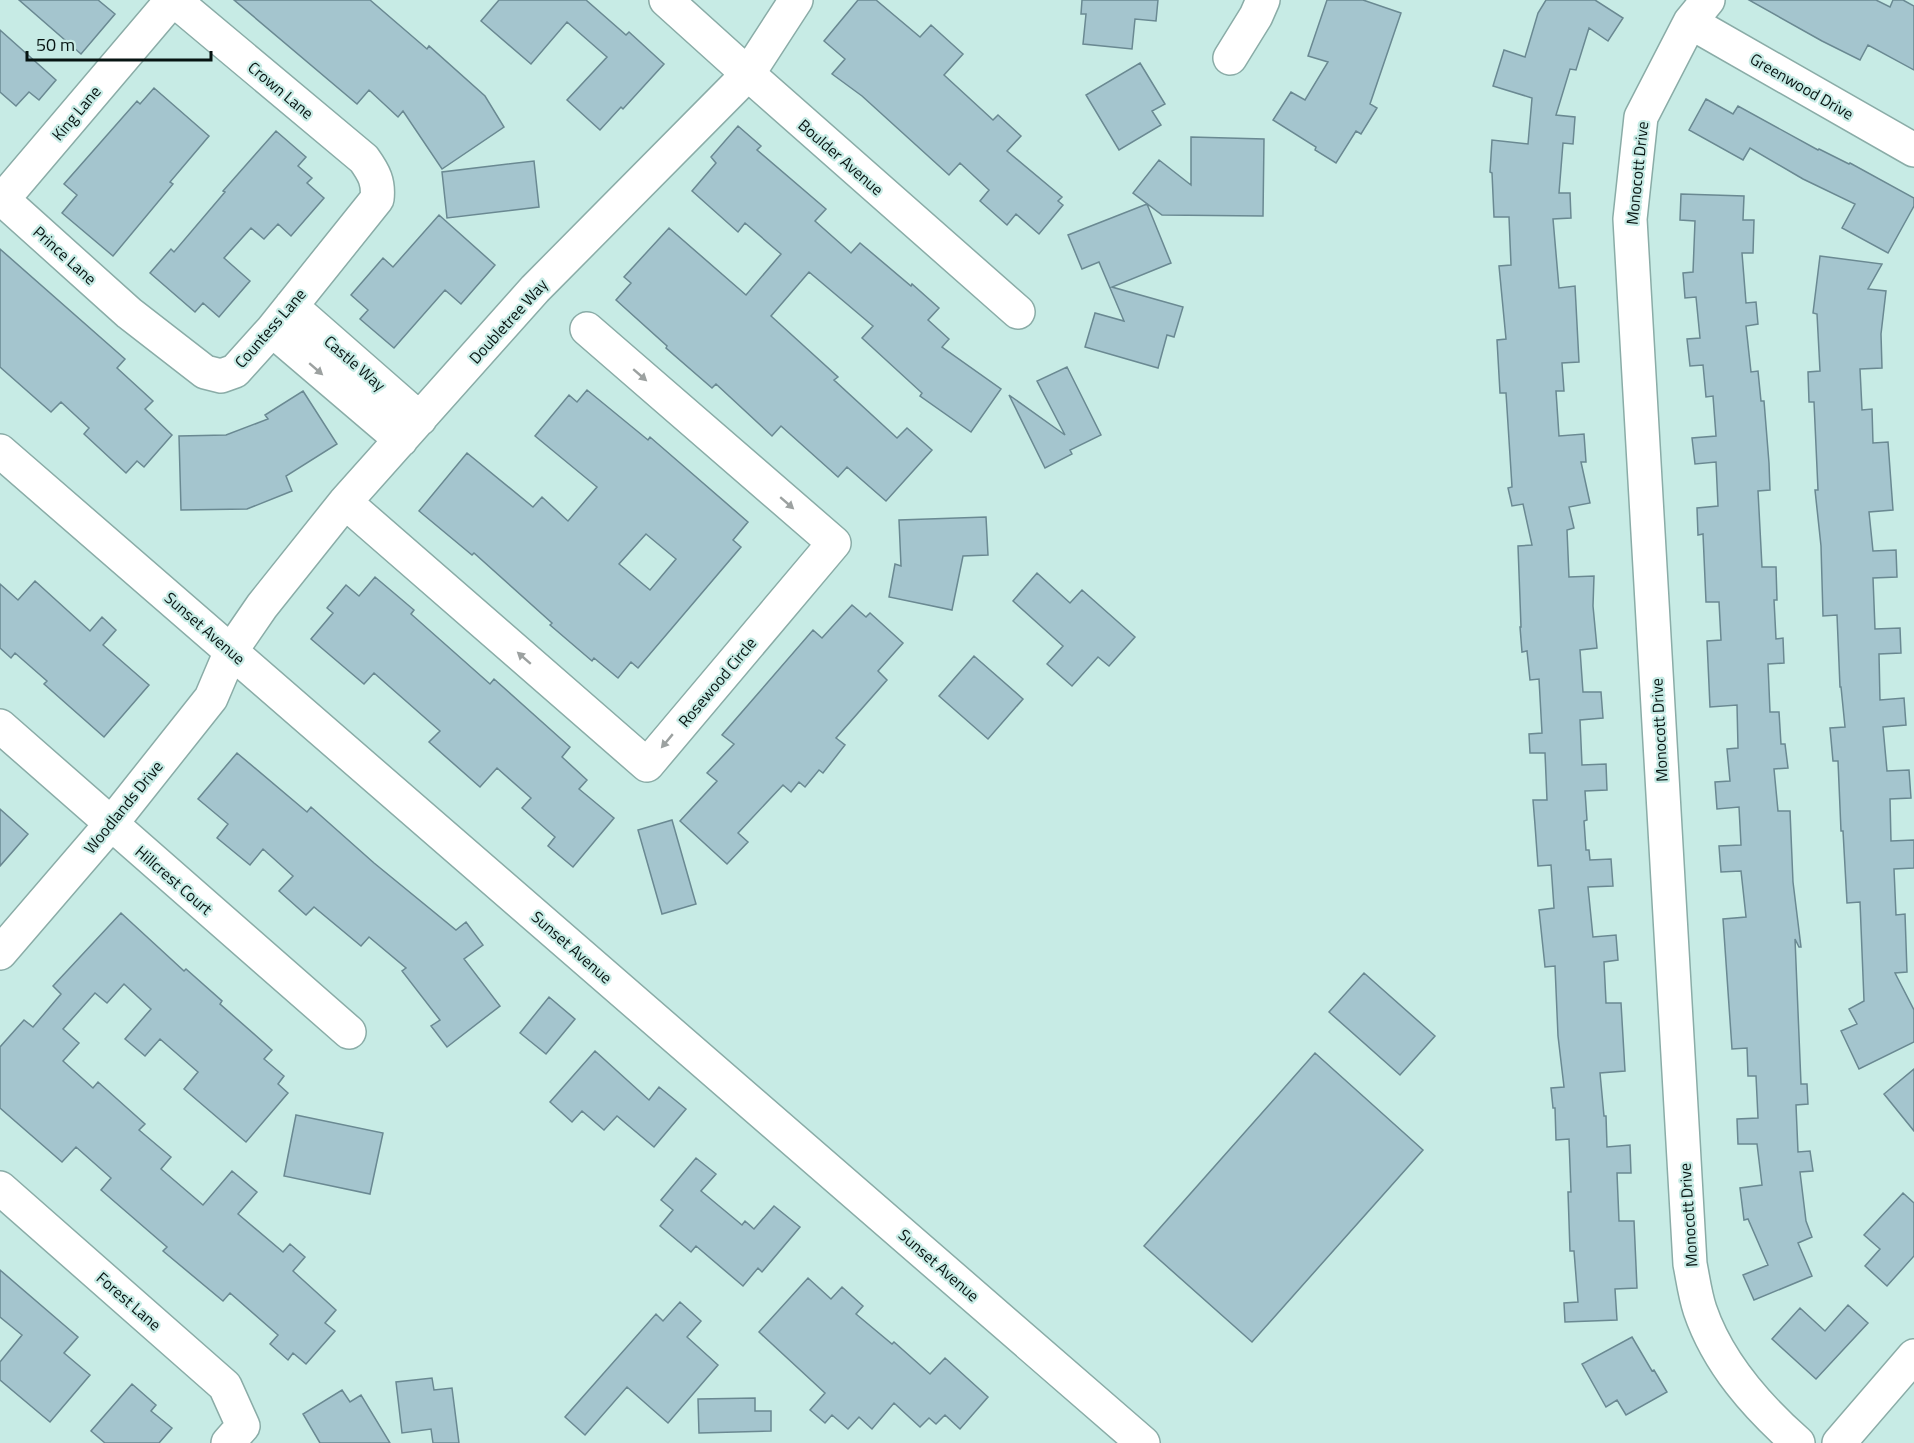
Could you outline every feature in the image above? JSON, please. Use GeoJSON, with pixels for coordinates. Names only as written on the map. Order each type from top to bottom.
{"type":"FeatureCollection","features":[{"type":"Feature","properties":{"kind":"street","name":"Crown Lane"},"geometry":{"type":"LineString","coordinates":[[173,0],[364,159],[374,173],[379,186]]}},
{"type":"Feature","properties":{"kind":"street","name":"King Lane"},"geometry":{"type":"LineString","coordinates":[[2,198],[173,0]]}},
{"type":"Feature","properties":{"kind":"street","name":"Boulder Avenue"},"geometry":{"type":"LineString","coordinates":[[666,0],[1018,312]]}},
{"type":"Feature","properties":{"kind":"street","name":"Doubletree Way"},"geometry":{"type":"LineString","coordinates":[[231,651],[262,606],[345,502],[535,289],[748,74],[796,0]]}},
{"type":"Feature","properties":{"kind":"street"},"geometry":{"type":"LineString","coordinates":[[1230,58],[1256,16],[1263,0]]}},
{"type":"Feature","properties":{"kind":"street","name":"Greenwood Drive"},"geometry":{"type":"LineString","coordinates":[[1699,11],[1914,150]]}},
{"type":"Feature","properties":{"kind":"street","name":"Monocott Drive"},"geometry":{"type":"LineString","coordinates":[[1699,11],[1641,117],[1630,219],[1689,1264],[1700,1309],[1723,1362],[1756,1403],[1798,1443]]}},
{"type":"Feature","properties":{"kind":"street","name":"Countess Lane"},"geometry":{"type":"LineString","coordinates":[[129,313],[205,372],[221,376],[235,371],[377,199],[379,186]]}},
{"type":"Feature","properties":{"kind":"street","name":"Prince Lane"},"geometry":{"type":"LineString","coordinates":[[2,198],[129,313]]}},
{"type":"Feature","properties":{"kind":"street","name":"Castle Way"},"geometry":{"type":"LineString","coordinates":[[281,318],[411,430]]}},
{"type":"Feature","properties":{"kind":"street","name":"Rosewood Circle"},"geometry":{"type":"LineString","coordinates":[[345,502],[647,765],[834,543],[592,333]]}},
{"type":"Feature","properties":{"kind":"street","name":"Sunset Avenue"},"geometry":{"type":"LineString","coordinates":[[0,451],[1143,1443]]}},
{"type":"Feature","properties":{"kind":"street","name":"Woodlands Drive"},"geometry":{"type":"LineString","coordinates":[[0,953],[111,824],[211,698],[231,651]]}},
{"type":"Feature","properties":{"kind":"street","name":"Hillcrest Court"},"geometry":{"type":"LineString","coordinates":[[0,726],[349,1032]]}},
{"type":"Feature","properties":{"kind":"street","name":"Forest Lane"},"geometry":{"type":"LineString","coordinates":[[0,1188],[225,1386],[235,1434]]}},
{"type":"Feature","properties":{"kind":"street"},"geometry":{"type":"LineString","coordinates":[[1839,1443],[1914,1356]]}},
{"type":"Feature","properties":{"kind":"building"},"geometry":{"type":"Polygon","coordinates":[[[19,0],[98,0],[115,14],[81,54],[19,0]]]}},
{"type":"Feature","properties":{"kind":"building"},"geometry":{"type":"Polygon","coordinates":[[[234,0],[370,0],[427,49],[429,46],[485,96],[504,127],[442,169],[403,111],[398,117],[369,90],[357,104],[234,0]]]}},
{"type":"Feature","properties":{"kind":"building"},"geometry":{"type":"Polygon","coordinates":[[[499,0],[586,0],[626,35],[629,32],[664,64],[623,109],[621,107],[600,130],[567,100],[607,57],[567,22],[531,64],[481,21],[499,0]]]}},
{"type":"Feature","properties":{"kind":"building"},"geometry":{"type":"Polygon","coordinates":[[[858,0],[876,0],[920,37],[931,25],[963,54],[944,75],[993,120],[998,115],[1021,136],[1007,151],[1062,197],[1058,201],[1063,205],[1039,234],[1016,214],[1007,225],[980,201],[989,190],[960,163],[949,175],[862,96],[832,74],[845,59],[824,41],[858,0]]]}},
{"type":"Feature","properties":{"kind":"building"},"geometry":{"type":"Polygon","coordinates":[[[1082,0],[1158,0],[1156,21],[1135,19],[1132,49],[1083,44],[1086,14],[1081,14],[1082,0]]]}},
{"type":"Feature","properties":{"kind":"building"},"geometry":{"type":"Polygon","coordinates":[[[1327,0],[1363,0],[1401,13],[1370,104],[1377,108],[1361,134],[1356,131],[1336,163],[1315,150],[1316,147],[1273,120],[1291,92],[1305,100],[1328,62],[1308,56],[1327,0]]]}},
{"type":"Feature","properties":{"kind":"building"},"geometry":{"type":"Polygon","coordinates":[[[1546,0],[1595,0],[1623,18],[1608,41],[1589,28],[1576,70],[1570,69],[1556,115],[1575,117],[1573,144],[1563,143],[1559,193],[1570,193],[1571,218],[1553,219],[1559,288],[1575,286],[1579,362],[1562,363],[1564,391],[1556,391],[1559,436],[1584,434],[1586,462],[1581,462],[1590,503],[1569,507],[1574,528],[1567,530],[1569,577],[1594,576],[1593,606],[1597,648],[1580,650],[1583,692],[1601,692],[1603,718],[1580,720],[1582,765],[1606,764],[1607,790],[1585,791],[1586,850],[1589,850],[1590,860],[1611,859],[1613,886],[1588,887],[1593,937],[1616,935],[1618,960],[1604,962],[1606,1003],[1621,1003],[1625,1071],[1600,1073],[1604,1116],[1606,1116],[1607,1147],[1630,1145],[1631,1173],[1617,1173],[1619,1221],[1634,1221],[1637,1288],[1615,1289],[1617,1320],[1565,1322],[1564,1303],[1578,1302],[1574,1251],[1570,1251],[1569,1139],[1556,1140],[1555,1108],[1553,1108],[1551,1088],[1564,1087],[1558,1036],[1555,966],[1545,967],[1539,910],[1554,908],[1551,865],[1538,866],[1533,800],[1547,800],[1545,753],[1530,753],[1529,734],[1542,733],[1539,679],[1530,680],[1527,651],[1522,652],[1520,627],[1518,546],[1532,545],[1523,504],[1512,506],[1508,488],[1512,487],[1506,393],[1500,393],[1497,340],[1506,339],[1499,266],[1511,265],[1509,217],[1494,217],[1492,173],[1490,172],[1492,140],[1528,144],[1532,98],[1493,86],[1504,50],[1525,57],[1538,13],[1546,0]]]}},
{"type":"Feature","properties":{"kind":"building"},"geometry":{"type":"Polygon","coordinates":[[[1749,0],[1876,0],[1890,7],[1893,0],[1903,0],[1914,6],[1914,70],[1868,45],[1860,60],[1749,0]]]}},
{"type":"Feature","properties":{"kind":"building"},"geometry":{"type":"Polygon","coordinates":[[[0,30],[56,80],[39,100],[29,92],[16,106],[0,92],[0,30]]]}},
{"type":"Feature","properties":{"kind":"building"},"geometry":{"type":"Polygon","coordinates":[[[1140,63],[1165,104],[1152,111],[1161,125],[1119,150],[1086,95],[1140,63]]]}},
{"type":"Feature","properties":{"kind":"building"},"geometry":{"type":"Polygon","coordinates":[[[154,88],[209,136],[170,182],[173,184],[113,256],[62,213],[77,195],[64,184],[137,101],[140,104],[154,88]]]}},
{"type":"Feature","properties":{"kind":"building"},"geometry":{"type":"Polygon","coordinates":[[[1706,99],[1733,114],[1738,106],[1818,150],[1850,163],[1914,198],[1914,206],[1888,253],[1842,228],[1855,204],[1803,179],[1750,148],[1743,160],[1689,130],[1706,99]]]}},
{"type":"Feature","properties":{"kind":"building"},"geometry":{"type":"Polygon","coordinates":[[[738,126],[761,146],[757,150],[826,209],[815,221],[851,253],[860,243],[939,308],[928,320],[949,339],[942,347],[1001,389],[971,432],[920,396],[922,393],[862,338],[873,326],[809,272],[771,316],[838,377],[834,380],[897,438],[907,428],[932,450],[886,501],[847,467],[838,477],[781,426],[772,436],[716,384],[712,388],[666,348],[667,346],[616,300],[631,283],[624,277],[669,228],[746,295],[781,254],[745,223],[738,232],[692,191],[716,163],[711,157],[738,126]]]}},
{"type":"Feature","properties":{"kind":"building"},"geometry":{"type":"Polygon","coordinates":[[[276,131],[306,157],[298,166],[312,178],[307,183],[324,198],[291,236],[278,224],[264,239],[251,228],[224,258],[250,281],[219,317],[203,303],[195,312],[150,273],[171,249],[174,252],[225,192],[223,191],[276,131]]]}},
{"type":"Feature","properties":{"kind":"building"},"geometry":{"type":"Polygon","coordinates":[[[1191,137],[1264,139],[1263,216],[1162,215],[1133,193],[1159,160],[1191,185],[1191,137]]]}},
{"type":"Feature","properties":{"kind":"building"},"geometry":{"type":"Polygon","coordinates":[[[534,161],[539,207],[447,218],[442,172],[534,161]]]}},
{"type":"Feature","properties":{"kind":"building"},"geometry":{"type":"Polygon","coordinates":[[[1681,194],[1744,196],[1743,220],[1754,220],[1753,253],[1742,253],[1746,303],[1756,302],[1758,324],[1746,326],[1751,372],[1758,371],[1761,401],[1764,401],[1769,463],[1770,490],[1758,491],[1762,567],[1776,567],[1777,600],[1774,600],[1776,639],[1783,638],[1784,663],[1768,664],[1770,712],[1779,712],[1781,744],[1785,744],[1788,768],[1774,769],[1778,811],[1790,811],[1793,882],[1801,947],[1795,939],[1801,1084],[1807,1084],[1808,1104],[1796,1105],[1798,1152],[1810,1151],[1813,1171],[1800,1172],[1806,1221],[1812,1237],[1798,1243],[1812,1276],[1754,1300],[1743,1275],[1768,1265],[1748,1219],[1744,1220],[1740,1188],[1762,1185],[1757,1144],[1738,1144],[1737,1119],[1758,1118],[1756,1076],[1748,1076],[1747,1048],[1732,1049],[1723,919],[1746,917],[1741,871],[1721,872],[1719,846],[1741,845],[1739,807],[1717,809],[1715,782],[1730,781],[1727,749],[1738,748],[1737,705],[1710,707],[1707,641],[1721,640],[1719,602],[1706,602],[1703,534],[1698,535],[1697,508],[1718,506],[1716,462],[1695,464],[1692,438],[1716,436],[1713,396],[1706,397],[1703,365],[1690,366],[1687,339],[1700,338],[1696,297],[1685,298],[1683,273],[1693,272],[1695,221],[1680,220],[1681,194]]]}},
{"type":"Feature","properties":{"kind":"building"},"geometry":{"type":"Polygon","coordinates":[[[1147,204],[1171,263],[1112,287],[1183,307],[1174,337],[1167,335],[1158,368],[1085,347],[1095,313],[1124,321],[1099,262],[1082,269],[1068,235],[1147,204]]]}},
{"type":"Feature","properties":{"kind":"building"},"geometry":{"type":"Polygon","coordinates":[[[439,215],[495,265],[461,304],[445,290],[394,348],[360,319],[368,310],[351,295],[383,258],[393,267],[439,215]]]}},
{"type":"Feature","properties":{"kind":"building"},"geometry":{"type":"Polygon","coordinates":[[[0,249],[125,359],[117,368],[153,401],[145,409],[172,435],[144,467],[137,461],[126,473],[84,434],[89,428],[61,402],[51,412],[0,367],[0,249]]]}},
{"type":"Feature","properties":{"kind":"building"},"geometry":{"type":"Polygon","coordinates":[[[1820,256],[1882,264],[1868,289],[1886,291],[1881,334],[1882,368],[1860,369],[1862,410],[1872,409],[1873,443],[1888,442],[1893,510],[1869,512],[1873,551],[1896,550],[1897,577],[1873,578],[1875,629],[1900,628],[1901,653],[1879,654],[1880,700],[1904,698],[1906,725],[1883,727],[1887,771],[1909,770],[1911,798],[1890,799],[1891,841],[1914,840],[1914,868],[1894,869],[1896,915],[1905,914],[1907,972],[1895,973],[1914,1010],[1914,1042],[1859,1069],[1841,1031],[1857,1024],[1849,1009],[1864,1001],[1860,902],[1847,903],[1838,761],[1833,761],[1830,728],[1845,727],[1840,687],[1837,615],[1823,616],[1821,546],[1815,490],[1818,490],[1814,402],[1809,402],[1808,372],[1820,371],[1817,314],[1813,313],[1820,256]]]}},
{"type":"Feature","properties":{"kind":"building"},"geometry":{"type":"Polygon","coordinates":[[[1067,367],[1101,435],[1070,450],[1072,454],[1045,468],[1009,395],[1065,435],[1037,381],[1067,367]]]}},
{"type":"Feature","properties":{"kind":"building"},"geometry":{"type":"Polygon","coordinates":[[[587,390],[648,440],[650,437],[748,522],[733,540],[741,547],[638,668],[631,662],[618,678],[594,658],[592,661],[550,625],[552,623],[474,553],[472,555],[419,511],[467,453],[533,507],[542,497],[568,521],[597,487],[535,436],[569,395],[577,402],[587,390]],[[646,534],[619,564],[650,590],[676,559],[646,534]]]}},
{"type":"Feature","properties":{"kind":"building"},"geometry":{"type":"Polygon","coordinates":[[[303,391],[337,444],[286,476],[292,491],[247,509],[181,510],[179,436],[226,435],[268,419],[265,415],[303,391]]]}},
{"type":"Feature","properties":{"kind":"building"},"geometry":{"type":"Polygon","coordinates":[[[986,517],[988,555],[963,556],[952,610],[889,597],[895,564],[901,566],[899,520],[986,517]]]}},
{"type":"Feature","properties":{"kind":"building"},"geometry":{"type":"Polygon","coordinates":[[[1037,573],[1070,603],[1082,590],[1135,637],[1109,666],[1098,657],[1072,686],[1047,664],[1063,646],[1013,601],[1037,573]]]}},
{"type":"Feature","properties":{"kind":"building"},"geometry":{"type":"Polygon","coordinates":[[[375,577],[414,610],[411,614],[490,684],[494,679],[570,747],[562,757],[587,780],[579,789],[614,818],[573,867],[548,846],[555,837],[522,808],[531,798],[497,768],[480,787],[429,742],[440,731],[374,673],[364,684],[311,639],[333,613],[327,608],[346,585],[359,596],[375,577]]]}},
{"type":"Feature","properties":{"kind":"building"},"geometry":{"type":"Polygon","coordinates":[[[35,581],[90,631],[102,617],[116,630],[103,645],[149,685],[104,737],[44,684],[47,681],[15,653],[11,658],[0,648],[0,584],[18,600],[35,581]]]}},
{"type":"Feature","properties":{"kind":"building"},"geometry":{"type":"Polygon","coordinates":[[[852,605],[866,617],[870,613],[903,643],[878,671],[887,680],[836,738],[845,745],[823,773],[819,770],[805,787],[799,782],[791,792],[783,785],[738,833],[748,842],[727,864],[680,821],[717,781],[707,773],[734,744],[722,735],[813,630],[822,638],[852,605]]]}},
{"type":"Feature","properties":{"kind":"building"},"geometry":{"type":"Polygon","coordinates":[[[974,656],[1023,699],[988,739],[939,696],[974,656]]]}},
{"type":"Feature","properties":{"kind":"building"},"geometry":{"type":"Polygon","coordinates":[[[237,753],[307,812],[311,807],[374,863],[456,930],[466,922],[483,945],[464,959],[500,1006],[447,1047],[431,1026],[440,1020],[402,971],[406,968],[369,937],[361,946],[314,907],[306,915],[279,891],[293,876],[263,849],[250,865],[217,838],[228,824],[198,799],[237,753]]]}},
{"type":"Feature","properties":{"kind":"building"},"geometry":{"type":"Polygon","coordinates":[[[0,809],[28,834],[0,866],[0,809]]]}},
{"type":"Feature","properties":{"kind":"building"},"geometry":{"type":"Polygon","coordinates":[[[672,820],[696,904],[662,914],[638,830],[672,820]]]}},
{"type":"Feature","properties":{"kind":"building"},"geometry":{"type":"Polygon","coordinates":[[[121,913],[184,971],[186,969],[222,1001],[220,1004],[272,1050],[264,1059],[284,1076],[278,1084],[288,1093],[246,1142],[184,1089],[198,1072],[160,1039],[145,1056],[125,1039],[151,1009],[124,984],[107,1003],[95,993],[63,1029],[79,1043],[63,1061],[93,1088],[98,1082],[145,1124],[139,1130],[171,1157],[161,1169],[203,1205],[232,1171],[257,1192],[238,1214],[283,1252],[290,1244],[305,1257],[293,1271],[336,1310],[325,1323],[335,1331],[306,1364],[293,1353],[288,1360],[270,1344],[278,1335],[230,1293],[223,1301],[163,1251],[167,1247],[101,1190],[111,1178],[76,1147],[62,1162],[0,1108],[0,1047],[24,1020],[33,1027],[61,994],[53,986],[121,913]]]}},
{"type":"Feature","properties":{"kind":"building"},"geometry":{"type":"Polygon","coordinates":[[[1364,973],[1435,1036],[1400,1075],[1329,1012],[1364,973]]]}},
{"type":"Feature","properties":{"kind":"building"},"geometry":{"type":"Polygon","coordinates":[[[549,997],[575,1019],[546,1054],[520,1033],[549,997]]]}},
{"type":"Feature","properties":{"kind":"building"},"geometry":{"type":"Polygon","coordinates":[[[595,1051],[649,1100],[659,1087],[686,1109],[654,1147],[617,1116],[604,1130],[582,1111],[572,1122],[550,1102],[595,1051]]]}},
{"type":"Feature","properties":{"kind":"building"},"geometry":{"type":"Polygon","coordinates":[[[1315,1053],[1423,1150],[1252,1342],[1144,1246],[1315,1053]]]}},
{"type":"Feature","properties":{"kind":"building"},"geometry":{"type":"Polygon","coordinates":[[[1914,1069],[1914,1131],[1884,1094],[1914,1069]]]}},
{"type":"Feature","properties":{"kind":"building"},"geometry":{"type":"Polygon","coordinates":[[[296,1115],[383,1133],[370,1194],[284,1176],[296,1115]]]}},
{"type":"Feature","properties":{"kind":"building"},"geometry":{"type":"Polygon","coordinates":[[[696,1158],[716,1174],[701,1191],[742,1225],[745,1221],[754,1229],[774,1206],[800,1227],[762,1272],[758,1268],[743,1286],[696,1246],[691,1252],[660,1226],[673,1210],[661,1200],[696,1158]]]}},
{"type":"Feature","properties":{"kind":"building"},"geometry":{"type":"Polygon","coordinates":[[[1903,1193],[1914,1203],[1914,1256],[1887,1286],[1865,1266],[1880,1249],[1864,1235],[1903,1193]]]}},
{"type":"Feature","properties":{"kind":"building"},"geometry":{"type":"Polygon","coordinates":[[[0,1270],[78,1337],[64,1353],[90,1375],[50,1422],[0,1380],[0,1362],[22,1335],[0,1317],[0,1270]]]}},
{"type":"Feature","properties":{"kind":"building"},"geometry":{"type":"Polygon","coordinates":[[[808,1278],[831,1299],[842,1287],[863,1306],[856,1314],[892,1344],[894,1342],[930,1374],[945,1358],[988,1397],[960,1429],[945,1415],[936,1424],[929,1418],[920,1427],[894,1403],[872,1429],[859,1417],[848,1429],[832,1415],[825,1423],[810,1410],[825,1393],[759,1332],[808,1278]]]}},
{"type":"Feature","properties":{"kind":"building"},"geometry":{"type":"Polygon","coordinates":[[[680,1302],[701,1321],[687,1337],[718,1365],[668,1423],[627,1387],[585,1435],[565,1417],[656,1314],[663,1321],[680,1302]]]}},
{"type":"Feature","properties":{"kind":"building"},"geometry":{"type":"Polygon","coordinates":[[[1848,1305],[1868,1323],[1816,1379],[1772,1339],[1800,1308],[1825,1331],[1848,1305]]]}},
{"type":"Feature","properties":{"kind":"building"},"geometry":{"type":"Polygon","coordinates":[[[1632,1337],[1667,1392],[1626,1415],[1617,1400],[1606,1407],[1582,1364],[1632,1337]]]}},
{"type":"Feature","properties":{"kind":"building"},"geometry":{"type":"Polygon","coordinates":[[[432,1378],[434,1390],[452,1388],[459,1443],[433,1443],[431,1429],[402,1433],[396,1382],[432,1378]]]}},
{"type":"Feature","properties":{"kind":"building"},"geometry":{"type":"Polygon","coordinates":[[[132,1384],[156,1405],[151,1411],[172,1428],[159,1443],[105,1443],[91,1431],[132,1384]]]}},
{"type":"Feature","properties":{"kind":"building"},"geometry":{"type":"Polygon","coordinates":[[[342,1390],[350,1402],[361,1395],[390,1443],[320,1443],[303,1414],[342,1390]]]}},
{"type":"Feature","properties":{"kind":"building"},"geometry":{"type":"Polygon","coordinates":[[[755,1398],[755,1411],[771,1411],[771,1431],[699,1433],[698,1399],[755,1398]]]}}]}
